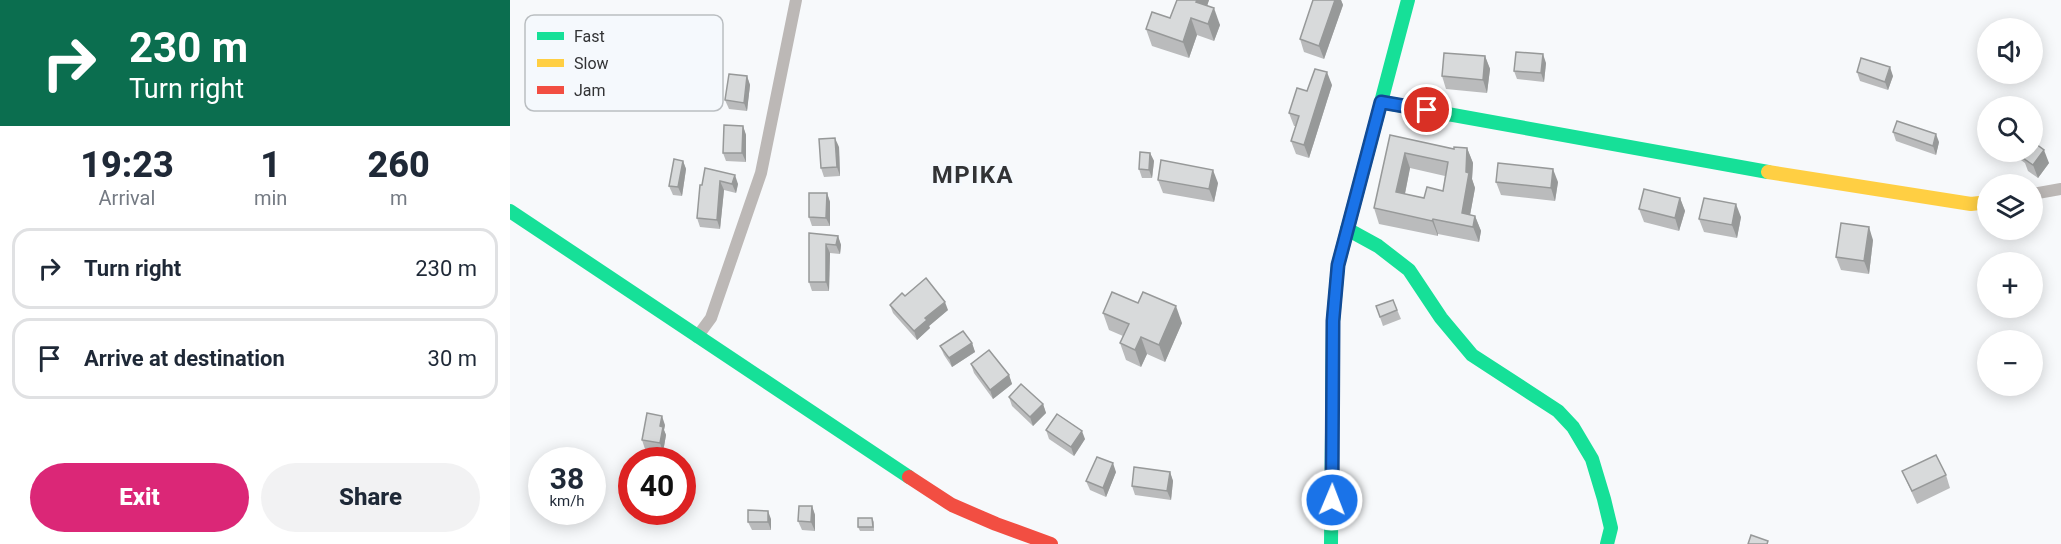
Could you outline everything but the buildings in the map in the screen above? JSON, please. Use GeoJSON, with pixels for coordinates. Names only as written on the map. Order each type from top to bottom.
{"type":"FeatureCollection","features":[{"type":"Feature","properties":{"kind":"street"},"geometry":{"type":"LineString","coordinates":[[697,337],[711,318],[761,173],[796,0]]}},
{"type":"Feature","properties":{"kind":"street"},"geometry":{"type":"LineString","coordinates":[[1331,544],[1333,321],[1338,265],[1408,0]]}},
{"type":"Feature","properties":{"kind":"street"},"geometry":{"type":"LineString","coordinates":[[1381,102],[1762,170],[1977,203]]}},
{"type":"Feature","properties":{"kind":"street"},"geometry":{"type":"LineString","coordinates":[[2043,192],[2061,189]]}},
{"type":"Feature","properties":{"kind":"street"},"geometry":{"type":"LineString","coordinates":[[510,211],[843,435],[952,505],[1051,544]]}},
{"type":"Feature","properties":{"kind":"street"},"geometry":{"type":"LineString","coordinates":[[1347,229],[1378,246],[1409,270],[1441,318],[1472,355],[1558,411],[1574,427],[1592,459],[1604,499],[1611,528],[1607,544]]}},
{"type":"Feature","properties":{"kind":"traffic: fast"},"geometry":{"type":"LineString","coordinates":[[1331,544],[1333,321],[1338,265],[1408,0]]}},
{"type":"Feature","properties":{"kind":"traffic: fast"},"geometry":{"type":"LineString","coordinates":[[1381,102],[1768,172]]}},
{"type":"Feature","properties":{"kind":"traffic: fast"},"geometry":{"type":"LineString","coordinates":[[510,211],[909,477]]}},
{"type":"Feature","properties":{"kind":"traffic: fast"},"geometry":{"type":"LineString","coordinates":[[1347,229],[1378,246],[1409,270],[1441,318],[1472,355],[1558,411],[1573,427],[1592,459],[1604,499],[1611,528],[1607,544]]}},
{"type":"Feature","properties":{"kind":"traffic: slow"},"geometry":{"type":"LineString","coordinates":[[1768,172],[1977,203]]}},
{"type":"Feature","properties":{"kind":"traffic: jam"},"geometry":{"type":"LineString","coordinates":[[909,477],[952,505],[1051,544]]}},
{"type":"Feature","properties":{"kind":"district","name":"MPIKA"},"geometry":{"type":"Point","coordinates":[973,175]}},
{"type":"Feature","properties":{"kind":"route"},"geometry":{"type":"LineString","coordinates":[[1332,500],[1333,321],[1338,265],[1381,102],[1427,110]]}}]}
